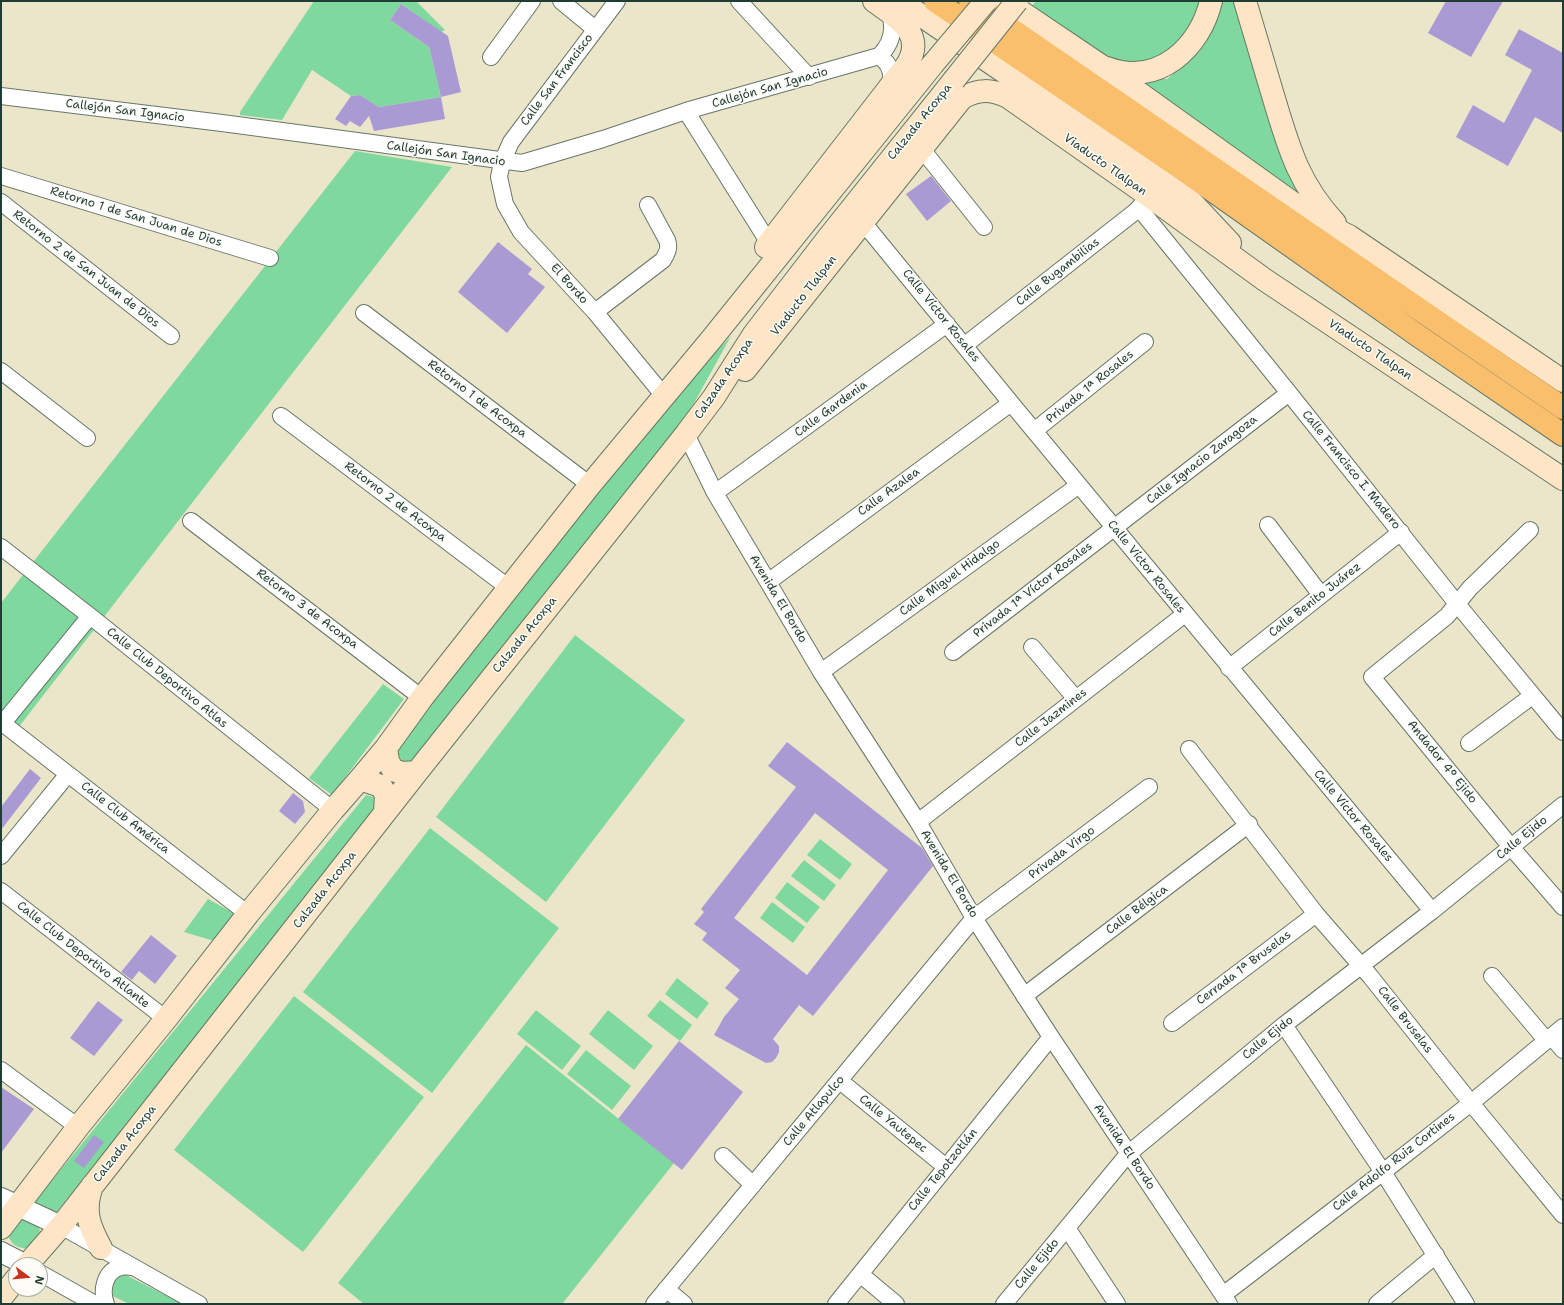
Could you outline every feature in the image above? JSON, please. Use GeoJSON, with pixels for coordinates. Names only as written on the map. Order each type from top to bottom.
{"type":"FeatureCollection","features":[{"type":"Feature","properties":{"kind":"highway"},"geometry":{"type":"LineString","coordinates":[[935,1],[1175,164],[1420,337],[1563,435]]}},
{"type":"Feature","properties":{"kind":"highway"},"geometry":{"type":"LineString","coordinates":[[970,1],[1563,408]]}},
{"type":"Feature","properties":{"kind":"main road"},"geometry":{"type":"LineString","coordinates":[[1,1228],[10,1202],[78,1128],[248,914],[386,748],[422,698],[590,484],[715,335],[933,64],[986,1]]}},
{"type":"Feature","properties":{"kind":"main road"},"geometry":{"type":"LineString","coordinates":[[1005,1],[1100,65],[1318,221],[1349,236],[1563,381]]}},
{"type":"Feature","properties":{"kind":"main road","name":"Calzada Acoxpa"},"geometry":{"type":"LineString","coordinates":[[34,1257],[61,1226],[385,812],[686,434],[714,396],[754,334],[828,238],[1017,1]]}},
{"type":"Feature","properties":{"kind":"main road"},"geometry":{"type":"LineString","coordinates":[[1100,65],[1131,73],[1153,70],[1173,61],[1182,54],[1198,35],[1211,1]]}},
{"type":"Feature","properties":{"kind":"main road"},"geometry":{"type":"LineString","coordinates":[[1245,1],[1286,140],[1298,170],[1316,200],[1337,225],[1349,236]]}},
{"type":"Feature","properties":{"kind":"main road"},"geometry":{"type":"LineString","coordinates":[[664,396],[692,344],[908,63],[913,49],[913,42],[908,28],[888,5]]}},
{"type":"Feature","properties":{"kind":"main road"},"geometry":{"type":"LineString","coordinates":[[888,5],[1185,194],[1265,280]]}},
{"type":"Feature","properties":{"kind":"main road","name":"Viaducto Tlalpan"},"geometry":{"type":"LineString","coordinates":[[714,396],[747,368],[862,221],[962,98],[977,91],[993,91],[1008,96],[1144,202],[1265,280],[1563,479]]}},
{"type":"Feature","properties":{"kind":"main road"},"geometry":{"type":"LineString","coordinates":[[386,748],[388,761],[393,770],[402,773],[417,772]]}},
{"type":"Feature","properties":{"kind":"main road"},"geometry":{"type":"LineString","coordinates":[[360,779],[381,786],[386,795],[385,812]]}},
{"type":"Feature","properties":{"kind":"main road"},"geometry":{"type":"LineString","coordinates":[[93,1185],[88,1202],[89,1220],[91,1230],[101,1248]]}},
{"type":"Feature","properties":{"kind":"main road"},"geometry":{"type":"LineString","coordinates":[[1,1298],[8,1289]]}},
{"type":"Feature","properties":{"kind":"street"},"geometry":{"type":"LineString","coordinates":[[491,57],[532,1]]}},
{"type":"Feature","properties":{"kind":"street"},"geometry":{"type":"LineString","coordinates":[[561,1],[595,30]]}},
{"type":"Feature","properties":{"kind":"street","name":"Calle San Francisco"},"geometry":{"type":"LineString","coordinates":[[502,162],[511,142],[617,1]]}},
{"type":"Feature","properties":{"kind":"street"},"geometry":{"type":"LineString","coordinates":[[739,1],[809,77]]}},
{"type":"Feature","properties":{"kind":"street"},"geometry":{"type":"LineString","coordinates":[[888,5],[893,20],[892,35],[887,47],[879,56],[891,70],[891,82],[889,88]]}},
{"type":"Feature","properties":{"kind":"street","name":"Callejón San Ignacio"},"geometry":{"type":"LineString","coordinates":[[1,96],[222,123],[502,162],[522,163],[552,155],[686,111],[879,56]]}},
{"type":"Feature","properties":{"kind":"street"},"geometry":{"type":"LineString","coordinates":[[686,111],[769,243]]}},
{"type":"Feature","properties":{"kind":"street"},"geometry":{"type":"LineString","coordinates":[[921,148],[984,227]]}},
{"type":"Feature","properties":{"kind":"street","name":"El Bordo"},"geometry":{"type":"LineString","coordinates":[[502,162],[498,177],[505,204],[521,232],[595,312],[664,396]]}},
{"type":"Feature","properties":{"kind":"street","name":"Retorno 1 de San Juan de Dios"},"geometry":{"type":"LineString","coordinates":[[1,176],[270,258]]}},
{"type":"Feature","properties":{"kind":"street","name":"Retorno 2 de San Juan de Dios"},"geometry":{"type":"LineString","coordinates":[[1,202],[172,336]]}},
{"type":"Feature","properties":{"kind":"street","name":"Calle Bugambilias"},"geometry":{"type":"LineString","coordinates":[[965,345],[1144,202]]}},
{"type":"Feature","properties":{"kind":"street","name":"Calle Francisco I. Madero"},"geometry":{"type":"LineString","coordinates":[[1144,202],[1289,393],[1458,605],[1563,732]]}},
{"type":"Feature","properties":{"kind":"street"},"geometry":{"type":"LineString","coordinates":[[595,312],[663,260],[667,253],[669,246],[667,240],[648,205]]}},
{"type":"Feature","properties":{"kind":"street","name":"Calle Víctor Rosales"},"geometry":{"type":"LineString","coordinates":[[862,221],[1432,911]]}},
{"type":"Feature","properties":{"kind":"street","name":"Retorno 1 de Acoxpa"},"geometry":{"type":"LineString","coordinates":[[364,314],[590,484]]}},
{"type":"Feature","properties":{"kind":"street","name":"Calle Gardenia"},"geometry":{"type":"LineString","coordinates":[[715,493],[947,324]]}},
{"type":"Feature","properties":{"kind":"street","name":"Privada 1ª Rosales"},"geometry":{"type":"LineString","coordinates":[[1034,431],[1145,342]]}},
{"type":"Feature","properties":{"kind":"street"},"geometry":{"type":"LineString","coordinates":[[1,371],[86,438]]}},
{"type":"Feature","properties":{"kind":"street","name":"Calle Ignacio Zaragoza"},"geometry":{"type":"LineString","coordinates":[[1114,527],[1289,393]]}},
{"type":"Feature","properties":{"kind":"street","name":"Calle Azalea"},"geometry":{"type":"LineString","coordinates":[[768,582],[1011,403]]}},
{"type":"Feature","properties":{"kind":"street","name":"Retorno 2 de Acoxpa"},"geometry":{"type":"LineString","coordinates":[[281,416],[509,588]]}},
{"type":"Feature","properties":{"kind":"street","name":"Avenida El Bordo"},"geometry":{"type":"LineString","coordinates":[[686,434],[715,493],[821,672],[918,822],[974,918],[1128,1154],[1226,1299]]}},
{"type":"Feature","properties":{"kind":"street","name":"Calle Miguel Hidalgo"},"geometry":{"type":"LineString","coordinates":[[821,672],[1079,485]]}},
{"type":"Feature","properties":{"kind":"street","name":"Retorno 3 de Acoxpa"},"geometry":{"type":"LineString","coordinates":[[192,521],[422,698]]}},
{"type":"Feature","properties":{"kind":"street"},"geometry":{"type":"LineString","coordinates":[[1268,525],[1321,595]]}},
{"type":"Feature","properties":{"kind":"street","name":"Privada 1ª Víctor Rosales"},"geometry":{"type":"LineString","coordinates":[[953,652],[1114,527]]}},
{"type":"Feature","properties":{"kind":"street"},"geometry":{"type":"LineString","coordinates":[[1458,605],[1470,588],[1530,530]]}},
{"type":"Feature","properties":{"kind":"street","name":"Calle Benito Juárez"},"geometry":{"type":"LineString","coordinates":[[1230,668],[1401,532]]}},
{"type":"Feature","properties":{"kind":"street","name":"Calle Club Deportivo Atlas"},"geometry":{"type":"LineString","coordinates":[[1,546],[333,810]]}},
{"type":"Feature","properties":{"kind":"street","name":"Andador 4º Ejido"},"geometry":{"type":"LineString","coordinates":[[1458,605],[1447,616],[1372,677],[1511,847],[1563,907]]}},
{"type":"Feature","properties":{"kind":"street","name":"Calle Jazmines"},"geometry":{"type":"LineString","coordinates":[[918,822],[1186,614]]}},
{"type":"Feature","properties":{"kind":"street"},"geometry":{"type":"LineString","coordinates":[[2,722],[90,616]]}},
{"type":"Feature","properties":{"kind":"street"},"geometry":{"type":"LineString","coordinates":[[1032,647],[1076,699]]}},
{"type":"Feature","properties":{"kind":"street"},"geometry":{"type":"LineString","coordinates":[[1469,743],[1532,696]]}},
{"type":"Feature","properties":{"kind":"street","name":"Calle Club América"},"geometry":{"type":"LineString","coordinates":[[2,722],[248,914]]}},
{"type":"Feature","properties":{"kind":"street","name":"Calle Bruselas"},"geometry":{"type":"LineString","coordinates":[[1190,749],[1249,824],[1316,914],[1361,965],[1563,1215]]}},
{"type":"Feature","properties":{"kind":"street"},"geometry":{"type":"LineString","coordinates":[[1,856],[68,774]]}},
{"type":"Feature","properties":{"kind":"street","name":"Privada Virgo"},"geometry":{"type":"LineString","coordinates":[[974,918],[1149,787]]}},
{"type":"Feature","properties":{"kind":"street","name":"Calle Ejido"},"geometry":{"type":"LineString","coordinates":[[1004,1304],[1128,1154],[1284,1025],[1432,911],[1563,804]]}},
{"type":"Feature","properties":{"kind":"street","name":"Calle Bélgica"},"geometry":{"type":"LineString","coordinates":[[1024,996],[1249,824]]}},
{"type":"Feature","properties":{"kind":"street","name":"Calle Club Deportivo Atlante"},"geometry":{"type":"LineString","coordinates":[[1,891],[166,1019]]}},
{"type":"Feature","properties":{"kind":"street","name":"Cerrada 1ª Bruselas"},"geometry":{"type":"LineString","coordinates":[[1172,1023],[1316,914]]}},
{"type":"Feature","properties":{"kind":"street","name":"Calle Atlapulco"},"geometry":{"type":"LineString","coordinates":[[654,1304],[974,918]]}},
{"type":"Feature","properties":{"kind":"street"},"geometry":{"type":"LineString","coordinates":[[1492,976],[1553,1034],[1563,1050]]}},
{"type":"Feature","properties":{"kind":"street"},"geometry":{"type":"LineString","coordinates":[[1284,1025],[1383,1172],[1466,1304]]}},
{"type":"Feature","properties":{"kind":"street","name":"Calle Adolfo Ruiz Cortines"},"geometry":{"type":"LineString","coordinates":[[1226,1299],[1471,1103],[1553,1034]]}},
{"type":"Feature","properties":{"kind":"street","name":"Calle Tepotzotlán"},"geometry":{"type":"LineString","coordinates":[[836,1304],[1051,1037]]}},
{"type":"Feature","properties":{"kind":"street"},"geometry":{"type":"LineString","coordinates":[[1,1070],[78,1128]]}},
{"type":"Feature","properties":{"kind":"street","name":"Calle Yautepec"},"geometry":{"type":"LineString","coordinates":[[840,1081],[946,1167]]}},
{"type":"Feature","properties":{"kind":"street"},"geometry":{"type":"LineString","coordinates":[[723,1156],[753,1185]]}},
{"type":"Feature","properties":{"kind":"street"},"geometry":{"type":"LineString","coordinates":[[10,1202],[61,1226],[199,1304]]}},
{"type":"Feature","properties":{"kind":"street"},"geometry":{"type":"LineString","coordinates":[[1067,1228],[1117,1304]]}},
{"type":"Feature","properties":{"kind":"street"},"geometry":{"type":"LineString","coordinates":[[1,1252],[11,1257]]}},
{"type":"Feature","properties":{"kind":"street"},"geometry":{"type":"LineString","coordinates":[[1377,1304],[1436,1255]]}},
{"type":"Feature","properties":{"kind":"street"},"geometry":{"type":"LineString","coordinates":[[106,1304],[103,1294],[103,1287],[109,1274],[119,1267],[133,1267]]}},
{"type":"Feature","properties":{"kind":"street"},"geometry":{"type":"LineString","coordinates":[[860,1274],[896,1304]]}},
{"type":"Feature","properties":{"kind":"street"},"geometry":{"type":"LineString","coordinates":[[48,1278],[95,1304]]}},
{"type":"Feature","properties":{"kind":"street"},"geometry":{"type":"LineString","coordinates":[[666,1289],[684,1304]]}},
{"type":"Feature","properties":{"kind":"green space"},"geometry":{"type":"Polygon","coordinates":[[[314,1],[416,1],[445,30],[441,32],[401,4],[390,20],[429,47],[441,97],[379,107],[360,95],[351,96],[312,70],[282,120],[240,115],[240,112],[314,1]]]}},
{"type":"Feature","properties":{"kind":"green space"},"geometry":{"type":"Polygon","coordinates":[[[1036,1],[1200,1],[1197,14],[1181,42],[1161,58],[1137,64],[1103,59],[1031,7],[1036,1]]]}},
{"type":"Feature","properties":{"kind":"green space"},"geometry":{"type":"Polygon","coordinates":[[[1220,1],[1235,1],[1315,204],[1128,77],[1167,79],[1200,51],[1218,16],[1220,1]]]}},
{"type":"Feature","properties":{"kind":"green space"},"geometry":{"type":"Polygon","coordinates":[[[355,151],[452,167],[18,728],[1,715],[1,603],[355,151]]]}},
{"type":"Feature","properties":{"kind":"green space"},"geometry":{"type":"Polygon","coordinates":[[[731,336],[677,434],[416,763],[404,763],[398,755],[398,745],[663,408],[731,336]]]}},
{"type":"Feature","properties":{"kind":"green space"},"geometry":{"type":"Polygon","coordinates":[[[575,635],[685,720],[546,902],[436,817],[575,635]]]}},
{"type":"Feature","properties":{"kind":"green space"},"geometry":{"type":"Polygon","coordinates":[[[383,684],[404,699],[332,795],[309,778],[383,684]]]}},
{"type":"Feature","properties":{"kind":"green space"},"geometry":{"type":"Polygon","coordinates":[[[366,795],[377,798],[378,811],[54,1215],[32,1205],[366,795]]]}},
{"type":"Feature","properties":{"kind":"green space"},"geometry":{"type":"Polygon","coordinates":[[[430,828],[559,928],[432,1093],[303,992],[430,828]]]}},
{"type":"Feature","properties":{"kind":"green space"},"geometry":{"type":"Polygon","coordinates":[[[820,839],[852,864],[840,880],[807,855],[820,839]]]}},
{"type":"Feature","properties":{"kind":"green space"},"geometry":{"type":"Polygon","coordinates":[[[804,860],[836,885],[824,901],[791,876],[804,860]]]}},
{"type":"Feature","properties":{"kind":"green space"},"geometry":{"type":"Polygon","coordinates":[[[787,882],[820,907],[807,923],[775,898],[787,882]]]}},
{"type":"Feature","properties":{"kind":"green space"},"geometry":{"type":"Polygon","coordinates":[[[208,899],[239,916],[214,941],[184,932],[208,899]]]}},
{"type":"Feature","properties":{"kind":"green space"},"geometry":{"type":"Polygon","coordinates":[[[772,902],[805,927],[793,943],[760,918],[772,902]]]}},
{"type":"Feature","properties":{"kind":"green space"},"geometry":{"type":"Polygon","coordinates":[[[677,978],[709,1003],[697,1019],[665,994],[677,978]]]}},
{"type":"Feature","properties":{"kind":"green space"},"geometry":{"type":"Polygon","coordinates":[[[294,996],[424,1097],[303,1252],[174,1150],[294,996]]]}},
{"type":"Feature","properties":{"kind":"green space"},"geometry":{"type":"Polygon","coordinates":[[[660,1000],[692,1025],[680,1041],[647,1016],[660,1000]]]}},
{"type":"Feature","properties":{"kind":"green space"},"geometry":{"type":"Polygon","coordinates":[[[536,1010],[581,1046],[562,1070],[517,1034],[536,1010]]]}},
{"type":"Feature","properties":{"kind":"green space"},"geometry":{"type":"Polygon","coordinates":[[[608,1010],[653,1046],[634,1070],[589,1034],[608,1010]]]}},
{"type":"Feature","properties":{"kind":"green space"},"geometry":{"type":"Polygon","coordinates":[[[526,1045],[674,1163],[562,1304],[364,1304],[338,1283],[526,1045]]]}},
{"type":"Feature","properties":{"kind":"green space"},"geometry":{"type":"Polygon","coordinates":[[[586,1050],[631,1086],[612,1110],[567,1074],[586,1050]]]}},
{"type":"Feature","properties":{"kind":"green space"},"geometry":{"type":"Polygon","coordinates":[[[23,1217],[39,1226],[40,1230],[36,1241],[29,1248],[16,1246],[13,1244],[8,1235],[23,1217]]]}},
{"type":"Feature","properties":{"kind":"green space"},"geometry":{"type":"Polygon","coordinates":[[[126,1275],[182,1304],[129,1304],[113,1296],[112,1279],[126,1275]]]}},
{"type":"Feature","properties":{"kind":"building"},"geometry":{"type":"Polygon","coordinates":[[[1446,1],[1503,1],[1471,57],[1428,33],[1446,1]]]}},
{"type":"Feature","properties":{"kind":"building"},"geometry":{"type":"Polygon","coordinates":[[[401,4],[448,36],[461,92],[441,97],[429,47],[390,20],[401,4]]]}},
{"type":"Feature","properties":{"kind":"building"},"geometry":{"type":"Polygon","coordinates":[[[1519,29],[1563,53],[1563,133],[1535,117],[1508,166],[1456,137],[1473,105],[1504,123],[1532,70],[1505,55],[1519,29]]]}},
{"type":"Feature","properties":{"kind":"building"},"geometry":{"type":"Polygon","coordinates":[[[360,95],[379,107],[441,97],[445,119],[374,131],[369,116],[360,127],[350,121],[346,126],[335,119],[351,96],[360,95]]]}},
{"type":"Feature","properties":{"kind":"building"},"geometry":{"type":"Polygon","coordinates":[[[931,176],[951,201],[927,221],[906,194],[931,176]]]}},
{"type":"Feature","properties":{"kind":"building"},"geometry":{"type":"Polygon","coordinates":[[[498,242],[532,269],[528,274],[545,287],[507,333],[458,292],[498,242]]]}},
{"type":"Feature","properties":{"kind":"building"},"geometry":{"type":"Polygon","coordinates":[[[787,742],[922,848],[933,866],[813,1016],[799,1005],[773,1039],[779,1046],[779,1052],[776,1058],[772,1062],[766,1063],[714,1035],[724,1017],[739,999],[725,988],[740,970],[702,940],[707,933],[694,924],[704,912],[701,909],[796,787],[768,766],[787,742]],[[815,813],[734,918],[807,975],[888,870],[815,813]]]}},
{"type":"Feature","properties":{"kind":"building"},"geometry":{"type":"Polygon","coordinates":[[[30,769],[41,778],[1,830],[1,807],[30,769]]]}},
{"type":"Feature","properties":{"kind":"building"},"geometry":{"type":"Polygon","coordinates":[[[293,793],[303,801],[305,812],[295,824],[279,811],[293,793]]]}},
{"type":"Feature","properties":{"kind":"building"},"geometry":{"type":"Polygon","coordinates":[[[151,935],[177,956],[155,984],[139,971],[132,980],[121,972],[151,935]]]}},
{"type":"Feature","properties":{"kind":"building"},"geometry":{"type":"Polygon","coordinates":[[[98,1001],[123,1020],[94,1056],[70,1038],[98,1001]]]}},
{"type":"Feature","properties":{"kind":"building"},"geometry":{"type":"Polygon","coordinates":[[[679,1041],[743,1092],[682,1170],[618,1119],[679,1041]]]}},
{"type":"Feature","properties":{"kind":"building"},"geometry":{"type":"Polygon","coordinates":[[[1,1087],[34,1109],[1,1153],[1,1087]]]}},
{"type":"Feature","properties":{"kind":"building"},"geometry":{"type":"Polygon","coordinates":[[[94,1135],[104,1142],[84,1168],[74,1161],[94,1135]]]}}]}
